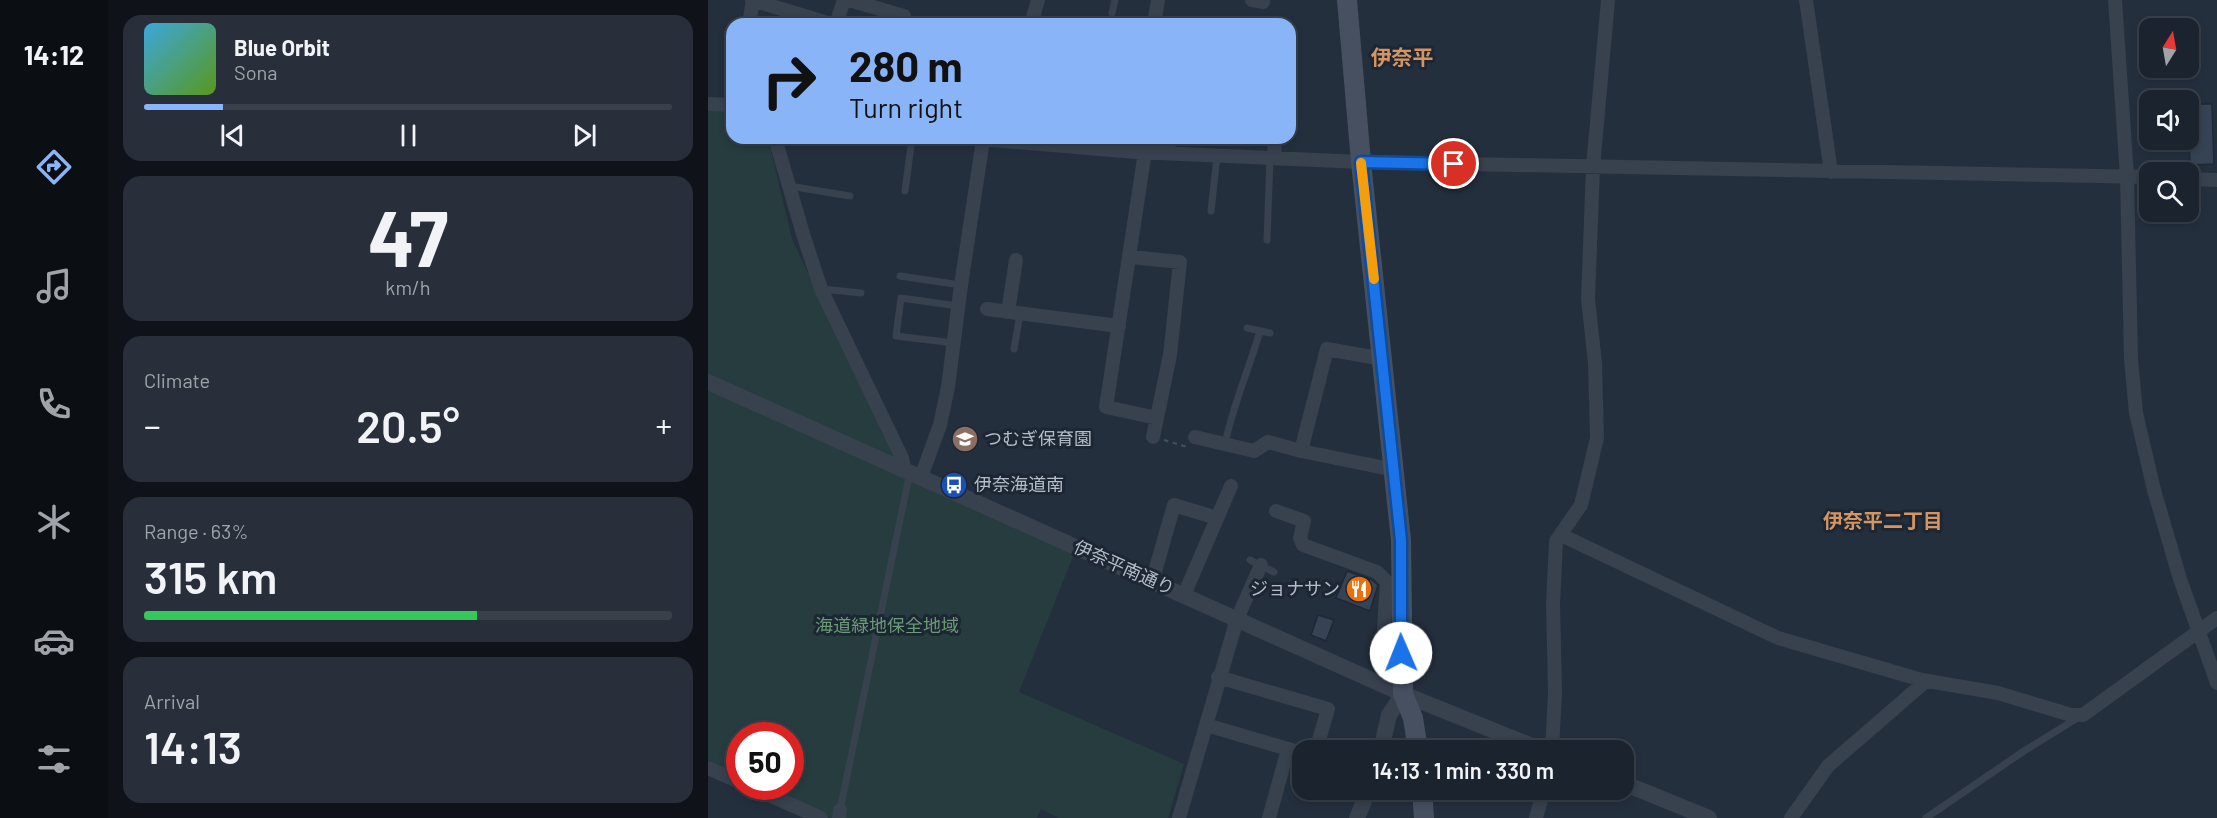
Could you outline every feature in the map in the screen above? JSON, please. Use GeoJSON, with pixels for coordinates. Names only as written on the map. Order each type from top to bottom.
{"type":"FeatureCollection","features":[{"type":"Feature","properties":{"kind":"main road"},"geometry":{"type":"LineString","coordinates":[[1347,0],[1361,162],[1401,540],[1403,694],[1413,718],[1416,740]]}},
{"type":"Feature","properties":{"kind":"main road"},"geometry":{"type":"LineString","coordinates":[[1423,800],[1424,818]]}},
{"type":"Feature","properties":{"kind":"street"},"geometry":{"type":"LineString","coordinates":[[750,18],[753,0],[812,18]]}},
{"type":"Feature","properties":{"kind":"street"},"geometry":{"type":"LineString","coordinates":[[839,18],[844,0]]}},
{"type":"Feature","properties":{"kind":"street"},"geometry":{"type":"LineString","coordinates":[[849,0],[904,16]]}},
{"type":"Feature","properties":{"kind":"street"},"geometry":{"type":"LineString","coordinates":[[1033,18],[1038,0]]}},
{"type":"Feature","properties":{"kind":"street"},"geometry":{"type":"LineString","coordinates":[[1155,18],[1158,0]]}},
{"type":"Feature","properties":{"kind":"street"},"geometry":{"type":"LineString","coordinates":[[1553,740],[1555,692],[1553,604],[1556,542],[1581,505],[1597,438],[1595,363],[1588,299],[1593,167],[1608,0]]}},
{"type":"Feature","properties":{"kind":"street"},"geometry":{"type":"LineString","coordinates":[[1806,0],[1831,172]]}},
{"type":"Feature","properties":{"kind":"street"},"geometry":{"type":"LineString","coordinates":[[2115,0],[2127,176],[2131,359],[2136,413],[2154,490],[2180,579],[2217,682]]}},
{"type":"Feature","properties":{"kind":"street"},"geometry":{"type":"LineString","coordinates":[[708,104],[726,105]]}},
{"type":"Feature","properties":{"kind":"street"},"geometry":{"type":"LineString","coordinates":[[777,144],[821,289],[911,473],[940,425],[948,387],[982,144]]}},
{"type":"Feature","properties":{"kind":"street"},"geometry":{"type":"LineString","coordinates":[[1087,144],[1140,147],[1167,153],[1361,162],[2139,177]]}},
{"type":"Feature","properties":{"kind":"street"},"geometry":{"type":"LineString","coordinates":[[1167,153],[1168,144]]}},
{"type":"Feature","properties":{"kind":"street"},"geometry":{"type":"LineString","coordinates":[[1273,158],[1274,144]]}},
{"type":"Feature","properties":{"kind":"street"},"geometry":{"type":"LineString","coordinates":[[1140,147],[1131,257],[1106,407],[1157,418]]}},
{"type":"Feature","properties":{"kind":"street"},"geometry":{"type":"LineString","coordinates":[[2199,179],[2217,180]]}},
{"type":"Feature","properties":{"kind":"street"},"geometry":{"type":"LineString","coordinates":[[1131,257],[1180,262],[1170,355],[1153,437]]}},
{"type":"Feature","properties":{"kind":"street"},"geometry":{"type":"LineString","coordinates":[[1014,313],[1016,260]]}},
{"type":"Feature","properties":{"kind":"street"},"geometry":{"type":"LineString","coordinates":[[987,309],[1119,326]]}},
{"type":"Feature","properties":{"kind":"street"},"geometry":{"type":"LineString","coordinates":[[1301,451],[1327,349],[1383,359]]}},
{"type":"Feature","properties":{"kind":"street","name":"伊奈平南通り"},"geometry":{"type":"LineString","coordinates":[[708,382],[1403,694],[1517,740]]}},
{"type":"Feature","properties":{"kind":"street"},"geometry":{"type":"LineString","coordinates":[[1195,436],[1254,451],[1268,442],[1395,470]]}},
{"type":"Feature","properties":{"kind":"street"},"geometry":{"type":"LineString","coordinates":[[1184,595],[1231,486]]}},
{"type":"Feature","properties":{"kind":"street"},"geometry":{"type":"LineString","coordinates":[[1152,582],[1174,505],[1217,518]]}},
{"type":"Feature","properties":{"kind":"street"},"geometry":{"type":"LineString","coordinates":[[1276,511],[1304,521],[1299,538],[1303,545],[1377,572],[1387,582],[1384,629],[1401,632]]}},
{"type":"Feature","properties":{"kind":"street"},"geometry":{"type":"LineString","coordinates":[[1560,534],[1778,638],[1926,681],[1998,693],[2060,713],[2083,715],[2217,618]]}},
{"type":"Feature","properties":{"kind":"street"},"geometry":{"type":"LineString","coordinates":[[1179,818],[1218,677],[1256,563]]}},
{"type":"Feature","properties":{"kind":"street"},"geometry":{"type":"LineString","coordinates":[[1218,677],[1328,709],[1319,740]]}},
{"type":"Feature","properties":{"kind":"street"},"geometry":{"type":"LineString","coordinates":[[1791,818],[1828,766],[1926,681]]}},
{"type":"Feature","properties":{"kind":"street"},"geometry":{"type":"LineString","coordinates":[[1383,740],[1389,715],[1403,694]]}},
{"type":"Feature","properties":{"kind":"street"},"geometry":{"type":"LineString","coordinates":[[1206,725],[1292,750]]}},
{"type":"Feature","properties":{"kind":"street"},"geometry":{"type":"LineString","coordinates":[[1269,818],[1292,759]]}},
{"type":"Feature","properties":{"kind":"street"},"geometry":{"type":"LineString","coordinates":[[708,768],[726,776]]}},
{"type":"Feature","properties":{"kind":"street"},"geometry":{"type":"LineString","coordinates":[[1634,787],[1709,818]]}},
{"type":"Feature","properties":{"kind":"street"},"geometry":{"type":"LineString","coordinates":[[780,800],[821,818]]}},
{"type":"Feature","properties":{"kind":"street"},"geometry":{"type":"LineString","coordinates":[[1357,818],[1364,800]]}},
{"type":"Feature","properties":{"kind":"street"},"geometry":{"type":"LineString","coordinates":[[1536,818],[1541,800]]}},
{"type":"Feature","properties":{"kind":"lane"},"geometry":{"type":"LineString","coordinates":[[1112,13],[1115,0]]}},
{"type":"Feature","properties":{"kind":"lane"},"geometry":{"type":"LineString","coordinates":[[905,191],[911,144]]}},
{"type":"Feature","properties":{"kind":"lane"},"geometry":{"type":"LineString","coordinates":[[1211,211],[1217,156]]}},
{"type":"Feature","properties":{"kind":"lane"},"geometry":{"type":"LineString","coordinates":[[1267,240],[1273,158]]}},
{"type":"Feature","properties":{"kind":"lane"},"geometry":{"type":"LineString","coordinates":[[789,186],[850,196]]}},
{"type":"Feature","properties":{"kind":"lane"},"geometry":{"type":"LineString","coordinates":[[900,276],[961,285]]}},
{"type":"Feature","properties":{"kind":"lane"},"geometry":{"type":"LineString","coordinates":[[821,289],[861,293]]}},
{"type":"Feature","properties":{"kind":"lane"},"geometry":{"type":"LineString","coordinates":[[954,344],[896,336],[901,298],[958,306]]}},
{"type":"Feature","properties":{"kind":"lane"},"geometry":{"type":"LineString","coordinates":[[1014,313],[1014,349]]}},
{"type":"Feature","properties":{"kind":"lane"},"geometry":{"type":"LineString","coordinates":[[1247,328],[1270,333]]}},
{"type":"Feature","properties":{"kind":"lane"},"geometry":{"type":"LineString","coordinates":[[1225,444],[1232,414],[1250,367],[1260,331]]}},
{"type":"Feature","properties":{"kind":"lane"},"geometry":{"type":"LineString","coordinates":[[840,814],[911,473]]}},
{"type":"Feature","properties":{"kind":"lane"},"geometry":{"type":"LineString","coordinates":[[1256,563],[1274,572]]}},
{"type":"Feature","properties":{"kind":"lane"},"geometry":{"type":"LineString","coordinates":[[1926,818],[2083,715]]}},
{"type":"Feature","properties":{"kind":"path"},"geometry":{"type":"LineString","coordinates":[[1153,437],[1192,449],[1195,436]]}},
{"type":"Feature","properties":{"kind":"green space","name":"海道緑地保全地域"},"geometry":{"type":"Polygon","coordinates":[[[708,111],[726,111],[726,144],[769,144],[792,239],[902,474],[1074,554],[1019,692],[1184,764],[1168,818],[1059,818],[1041,809],[1037,818],[830,818],[790,800],[804,800],[804,722],[726,722],[726,772],[708,764],[708,111]]]}},
{"type":"Feature","properties":{"kind":"building"},"geometry":{"type":"Polygon","coordinates":[[[2199,104],[2212,104],[2214,164],[2199,165],[2199,162],[2190,162],[2190,150],[2199,150],[2199,104]]]}},
{"type":"Feature","properties":{"kind":"building","name":"ジョナサン"},"geometry":{"type":"Polygon","coordinates":[[[1347,571],[1372,580],[1378,585],[1370,611],[1336,598],[1347,571]]]}},
{"type":"Feature","properties":{"kind":"building"},"geometry":{"type":"Polygon","coordinates":[[[1318,615],[1334,620],[1326,641],[1311,635],[1318,615]]]}},
{"type":"Feature","properties":{"kind":"slow traffic"},"geometry":{"type":"LineString","coordinates":[[1361,163],[1374,279]]}},
{"type":"Feature","properties":{"kind":"place","name":"つむぎ保育園"},"geometry":{"type":"Point","coordinates":[965,439]}},
{"type":"Feature","properties":{"kind":"place","name":"伊奈海道南"},"geometry":{"type":"Point","coordinates":[954,485]}},
{"type":"Feature","properties":{"kind":"place","name":"ジョナサン"},"geometry":{"type":"Point","coordinates":[1359,589]}},
{"type":"Feature","properties":{"kind":"district","name":"伊奈平"},"geometry":{"type":"Point","coordinates":[1402,58]}},
{"type":"Feature","properties":{"kind":"district","name":"伊奈平二丁目"},"geometry":{"type":"Point","coordinates":[1883,521]}},
{"type":"Feature","properties":{"kind":"route"},"geometry":{"type":"LineString","coordinates":[[1401,653],[1401,540],[1361,162],[1454,164]]}}]}
